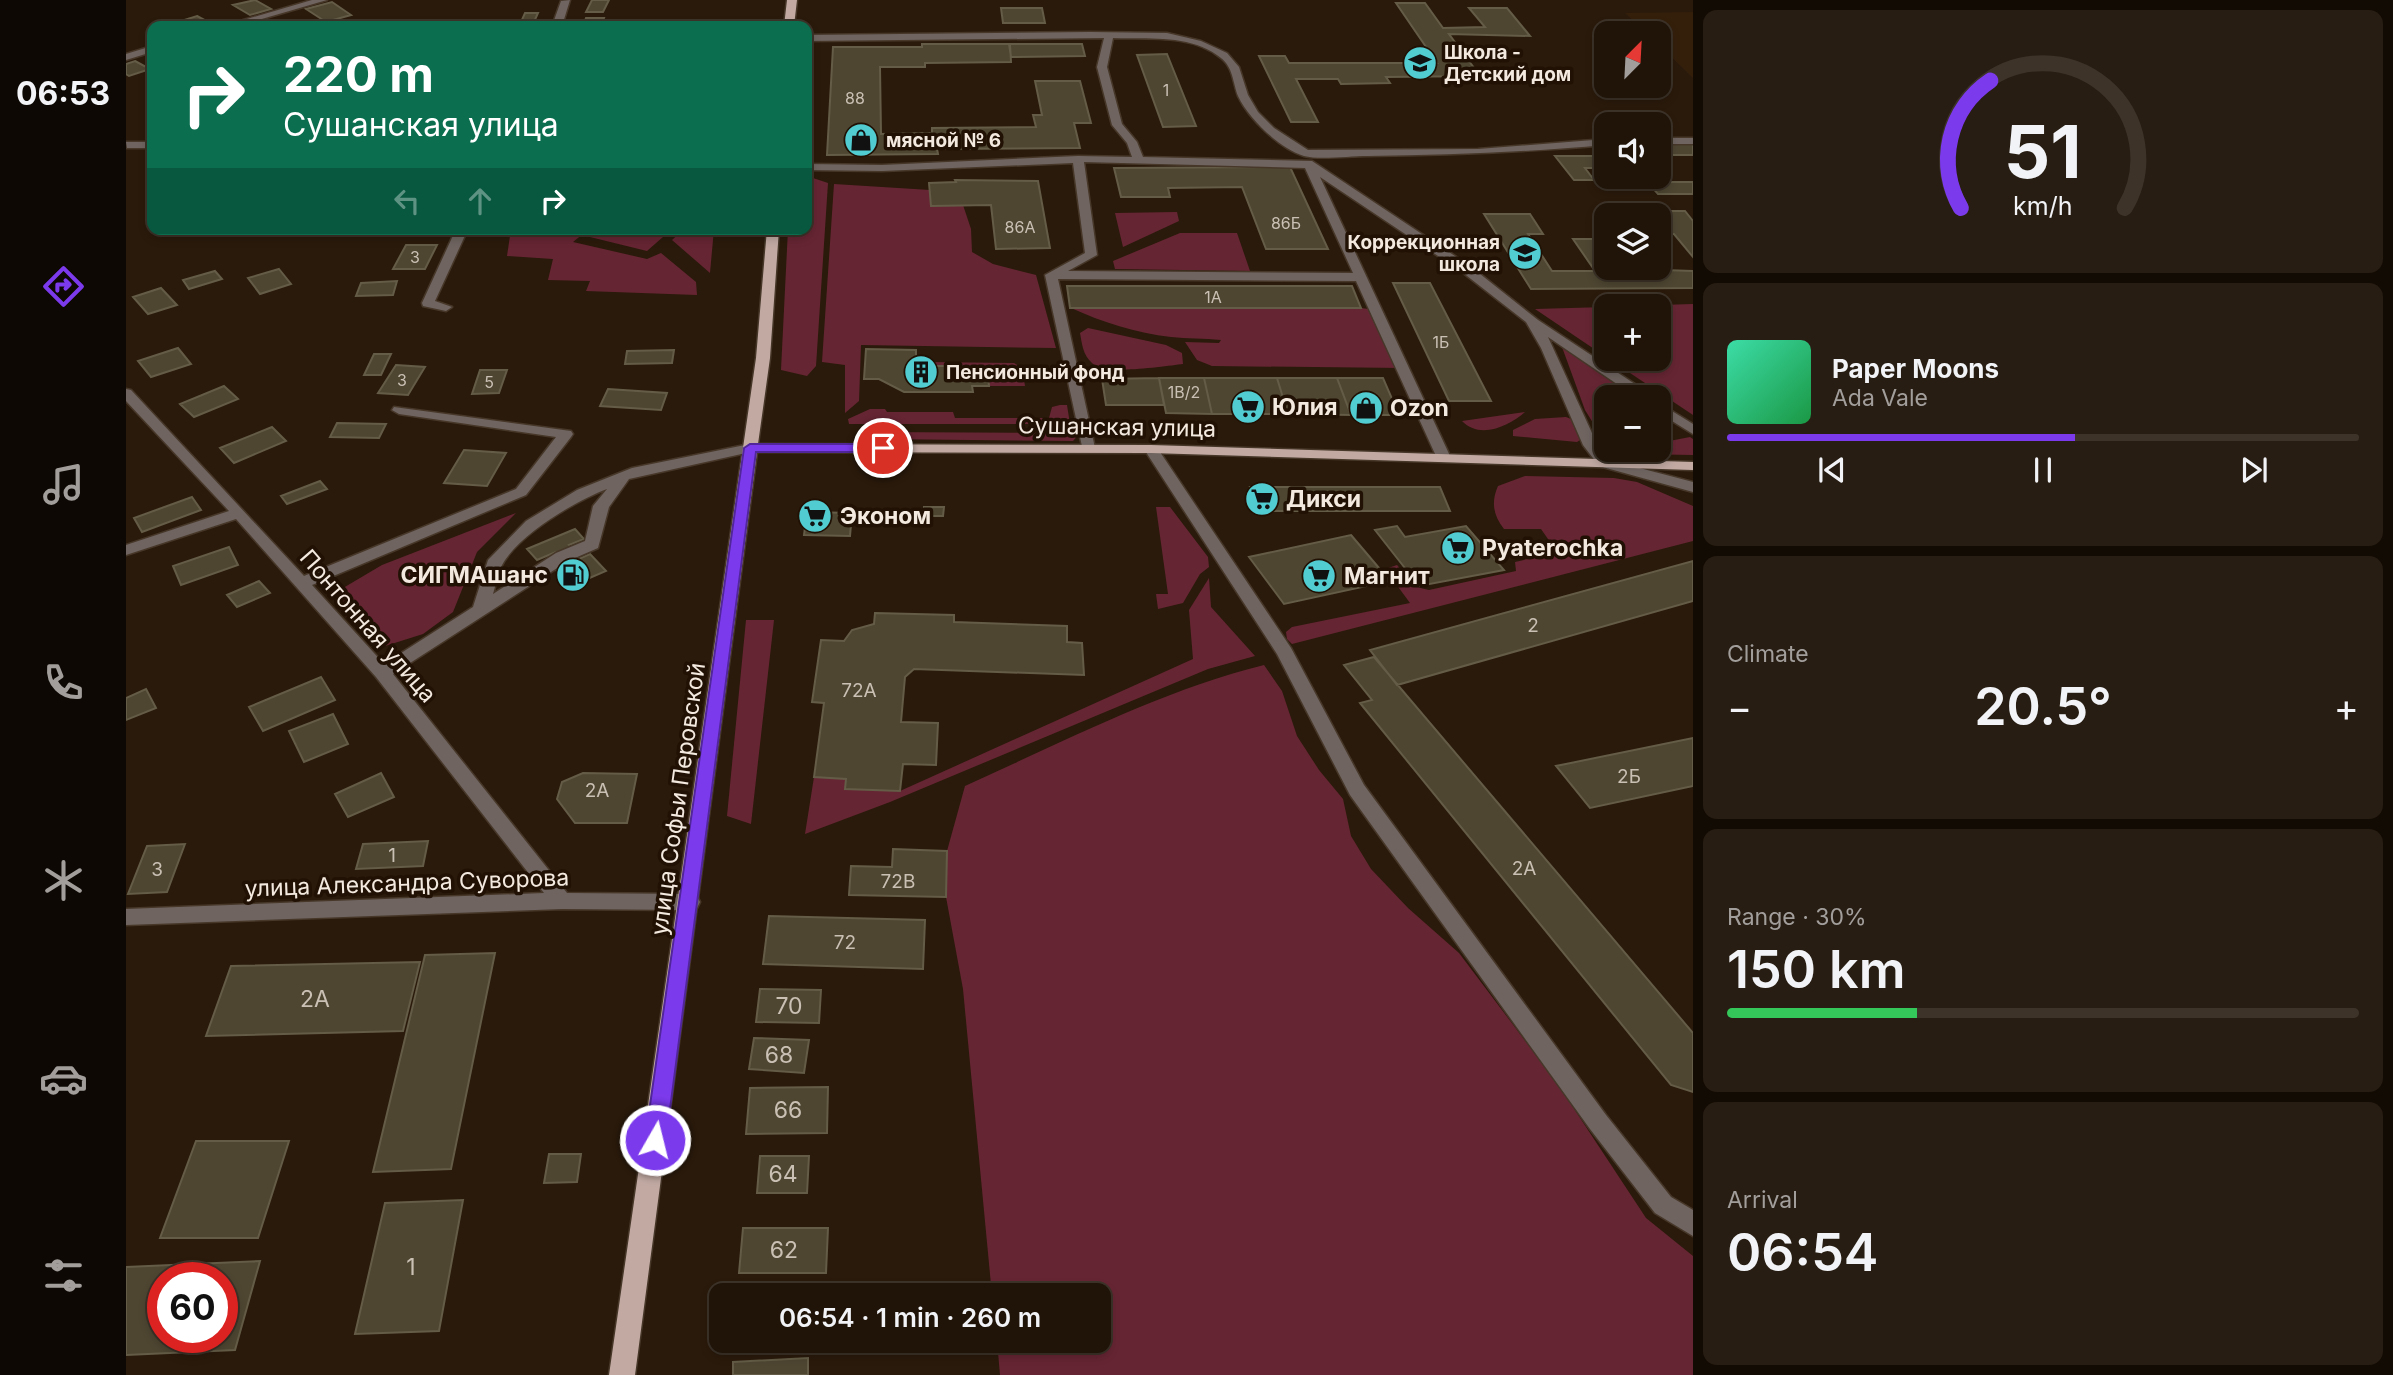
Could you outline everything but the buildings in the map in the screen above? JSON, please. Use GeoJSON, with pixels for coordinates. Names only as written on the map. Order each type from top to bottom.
{"type":"FeatureCollection","features":[{"type":"Feature","properties":{"kind":"main road"},"geometry":{"type":"LineString","coordinates":[[790,21],[792,0]]}},
{"type":"Feature","properties":{"kind":"main road","name":"улица Софьи Перовской"},"geometry":{"type":"LineString","coordinates":[[622,1375],[690,902],[763,358],[772,235]]}},
{"type":"Feature","properties":{"kind":"main road","name":"Сушанская улица"},"geometry":{"type":"LineString","coordinates":[[750,448],[1151,449],[1443,456],[1693,466]]}},
{"type":"Feature","properties":{"kind":"street"},"geometry":{"type":"LineString","coordinates":[[246,21],[321,0]]}},
{"type":"Feature","properties":{"kind":"street"},"geometry":{"type":"LineString","coordinates":[[559,21],[566,1]]}},
{"type":"Feature","properties":{"kind":"street"},"geometry":{"type":"LineString","coordinates":[[812,38],[1109,35],[1167,36],[1198,43],[1224,55],[1234,67],[1243,95],[1254,114],[1270,130],[1307,159],[1466,269],[1531,320],[1627,385]]}},
{"type":"Feature","properties":{"kind":"street"},"geometry":{"type":"LineString","coordinates":[[1109,35],[1101,67],[1117,125],[1132,142],[1139,162]]}},
{"type":"Feature","properties":{"kind":"street"},"geometry":{"type":"LineString","coordinates":[[126,57],[147,51]]}},
{"type":"Feature","properties":{"kind":"street"},"geometry":{"type":"LineString","coordinates":[[1671,141],[1693,141]]}},
{"type":"Feature","properties":{"kind":"street"},"geometry":{"type":"LineString","coordinates":[[812,167],[882,168],[1078,159],[1139,162],[1307,159],[1478,152],[1594,143]]}},
{"type":"Feature","properties":{"kind":"street"},"geometry":{"type":"LineString","coordinates":[[127,145],[147,145]]}},
{"type":"Feature","properties":{"kind":"street"},"geometry":{"type":"LineString","coordinates":[[1051,275],[1091,255],[1078,159]]}},
{"type":"Feature","properties":{"kind":"street"},"geometry":{"type":"LineString","coordinates":[[1307,159],[1443,456]]}},
{"type":"Feature","properties":{"kind":"street"},"geometry":{"type":"LineString","coordinates":[[446,307],[428,303],[459,235]]}},
{"type":"Feature","properties":{"kind":"street"},"geometry":{"type":"LineString","coordinates":[[1051,275],[1361,277]]}},
{"type":"Feature","properties":{"kind":"street"},"geometry":{"type":"LineString","coordinates":[[1051,275],[1088,448]]}},
{"type":"Feature","properties":{"kind":"street"},"geometry":{"type":"LineString","coordinates":[[1531,320],[1548,348],[1590,445],[1605,463],[1693,487]]}},
{"type":"Feature","properties":{"kind":"street","name":"Понтонная улица"},"geometry":{"type":"LineString","coordinates":[[126,393],[239,513],[382,673],[562,901]]}},
{"type":"Feature","properties":{"kind":"street"},"geometry":{"type":"LineString","coordinates":[[301,583],[521,492],[566,434],[399,410]]}},
{"type":"Feature","properties":{"kind":"street"},"geometry":{"type":"LineString","coordinates":[[1671,415],[1693,430]]}},
{"type":"Feature","properties":{"kind":"street"},"geometry":{"type":"LineString","coordinates":[[480,611],[494,564],[531,524],[582,493],[637,471],[750,448]]}},
{"type":"Feature","properties":{"kind":"street"},"geometry":{"type":"LineString","coordinates":[[1151,449],[1285,652],[1357,790],[1598,1122],[1663,1205],[1693,1224]]}},
{"type":"Feature","properties":{"kind":"street"},"geometry":{"type":"LineString","coordinates":[[382,673],[562,557],[592,544],[601,506],[624,476]]}},
{"type":"Feature","properties":{"kind":"street"},"geometry":{"type":"LineString","coordinates":[[126,550],[239,513]]}},
{"type":"Feature","properties":{"kind":"street","name":"улица Александра Суворова"},"geometry":{"type":"LineString","coordinates":[[126,917],[562,901],[690,902]]}},
{"type":"Feature","properties":{"kind":"shaded area"},"geometry":{"type":"Polygon","coordinates":[[[1693,12],[1693,78],[1671,57],[1671,21],[1634,21],[1625,13],[1693,12]]]}},
{"type":"Feature","properties":{"kind":"shaded area"},"geometry":{"type":"Polygon","coordinates":[[[812,178],[828,183],[816,366],[807,376],[781,370],[788,235],[812,235],[812,178]]]}},
{"type":"Feature","properties":{"kind":"shaded area"},"geometry":{"type":"Polygon","coordinates":[[[834,184],[930,190],[963,205],[971,229],[972,252],[993,264],[1036,275],[1056,348],[861,345],[859,401],[845,413],[845,365],[822,362],[834,184]]]}},
{"type":"Feature","properties":{"kind":"shaded area"},"geometry":{"type":"Polygon","coordinates":[[[1177,212],[1179,221],[1123,247],[1115,213],[1177,212]]]}},
{"type":"Feature","properties":{"kind":"shaded area"},"geometry":{"type":"Polygon","coordinates":[[[1180,233],[1237,233],[1250,271],[1115,269],[1113,261],[1180,233]]]}},
{"type":"Feature","properties":{"kind":"shaded area"},"geometry":{"type":"Polygon","coordinates":[[[510,235],[582,235],[573,242],[647,259],[661,253],[696,282],[697,295],[586,291],[590,281],[548,280],[553,259],[507,256],[510,235]]]}},
{"type":"Feature","properties":{"kind":"shaded area"},"geometry":{"type":"Polygon","coordinates":[[[592,235],[665,235],[647,251],[590,237],[592,235]]]}},
{"type":"Feature","properties":{"kind":"shaded area"},"geometry":{"type":"Polygon","coordinates":[[[677,235],[713,235],[710,273],[672,240],[677,235]]]}},
{"type":"Feature","properties":{"kind":"shaded area"},"geometry":{"type":"Polygon","coordinates":[[[1693,304],[1693,415],[1671,400],[1671,385],[1648,385],[1627,371],[1671,371],[1671,305],[1693,304]]]}},
{"type":"Feature","properties":{"kind":"shaded area"},"geometry":{"type":"Polygon","coordinates":[[[1594,307],[1594,349],[1535,309],[1594,307]]]}},
{"type":"Feature","properties":{"kind":"shaded area"},"geometry":{"type":"Polygon","coordinates":[[[1071,308],[1376,310],[1403,368],[1212,366],[1197,360],[1185,342],[1219,343],[1221,340],[1145,333],[1071,308]]]}},
{"type":"Feature","properties":{"kind":"shaded area"},"geometry":{"type":"Polygon","coordinates":[[[1088,328],[1166,345],[1182,353],[1183,364],[1121,370],[1099,367],[1089,360],[1082,345],[1080,333],[1088,328]]]}},
{"type":"Feature","properties":{"kind":"shaded area"},"geometry":{"type":"Polygon","coordinates":[[[1562,347],[1617,385],[1594,385],[1594,424],[1585,410],[1562,347]]]}},
{"type":"Feature","properties":{"kind":"shaded area"},"geometry":{"type":"Polygon","coordinates":[[[926,362],[1014,363],[1022,368],[1025,386],[989,386],[977,377],[976,366],[926,366],[926,362]]]}},
{"type":"Feature","properties":{"kind":"shaded area"},"geometry":{"type":"Polygon","coordinates":[[[1067,405],[1070,424],[849,424],[848,419],[870,409],[885,409],[887,412],[953,412],[955,418],[1049,418],[1052,407],[1067,405]]]}},
{"type":"Feature","properties":{"kind":"shaded area"},"geometry":{"type":"Polygon","coordinates":[[[1525,412],[1494,429],[1477,430],[1462,421],[1525,412]]]}},
{"type":"Feature","properties":{"kind":"shaded area"},"geometry":{"type":"Polygon","coordinates":[[[1535,419],[1571,419],[1583,438],[1577,442],[1513,436],[1513,430],[1535,419]]]}},
{"type":"Feature","properties":{"kind":"shaded area"},"geometry":{"type":"Polygon","coordinates":[[[870,432],[1080,433],[1073,441],[878,439],[870,432]]]}},
{"type":"Feature","properties":{"kind":"shaded area"},"geometry":{"type":"Polygon","coordinates":[[[1690,437],[1693,439],[1693,455],[1671,455],[1671,441],[1690,437]]]}},
{"type":"Feature","properties":{"kind":"shaded area"},"geometry":{"type":"Polygon","coordinates":[[[1525,476],[1614,478],[1637,482],[1693,506],[1693,541],[1292,644],[1287,639],[1286,632],[1292,627],[1410,603],[1385,569],[1397,565],[1416,587],[1429,590],[1516,571],[1515,562],[1557,552],[1541,529],[1504,529],[1497,519],[1494,498],[1498,486],[1525,476]]]}},
{"type":"Feature","properties":{"kind":"shaded area"},"geometry":{"type":"Polygon","coordinates":[[[1156,507],[1170,507],[1208,557],[1209,567],[1200,574],[1183,603],[1158,609],[1156,594],[1168,594],[1156,507]]]}},
{"type":"Feature","properties":{"kind":"shaded area"},"geometry":{"type":"Polygon","coordinates":[[[516,513],[477,552],[453,612],[423,634],[382,647],[343,614],[333,594],[382,565],[516,513]]]}},
{"type":"Feature","properties":{"kind":"shaded area"},"geometry":{"type":"Polygon","coordinates":[[[1209,578],[1211,607],[1255,656],[1208,669],[890,802],[805,834],[814,777],[846,779],[846,789],[900,791],[1193,659],[1189,610],[1209,578]]]}},
{"type":"Feature","properties":{"kind":"shaded area"},"geometry":{"type":"Polygon","coordinates":[[[746,620],[774,620],[751,824],[727,816],[746,620]]]}},
{"type":"Feature","properties":{"kind":"shaded area"},"geometry":{"type":"Polygon","coordinates":[[[1264,665],[1282,691],[1297,736],[1319,770],[1343,799],[1351,836],[1371,869],[1408,908],[1459,953],[1557,1083],[1646,1218],[1693,1256],[1693,1375],[1000,1375],[998,1353],[1111,1353],[1111,1283],[991,1283],[963,989],[946,897],[947,851],[965,786],[1150,703],[1264,665]]]}},
{"type":"Feature","properties":{"kind":"place","name":"Школа - Детский дом"},"geometry":{"type":"Point","coordinates":[1420,63]}},
{"type":"Feature","properties":{"kind":"place","name":"мясной № 6"},"geometry":{"type":"Point","coordinates":[861,140]}},
{"type":"Feature","properties":{"kind":"place","name":"Коррекционная школа"},"geometry":{"type":"Point","coordinates":[1525,253]}},
{"type":"Feature","properties":{"kind":"place","name":"Пенсионный фонд"},"geometry":{"type":"Point","coordinates":[921,372]}},
{"type":"Feature","properties":{"kind":"place","name":"Юлия"},"geometry":{"type":"Point","coordinates":[1248,407]}},
{"type":"Feature","properties":{"kind":"place","name":"Ozon"},"geometry":{"type":"Point","coordinates":[1366,408]}},
{"type":"Feature","properties":{"kind":"place","name":"Дикси"},"geometry":{"type":"Point","coordinates":[1262,499]}},
{"type":"Feature","properties":{"kind":"place","name":"Эконом"},"geometry":{"type":"Point","coordinates":[815,516]}},
{"type":"Feature","properties":{"kind":"place","name":"Pyaterochka"},"geometry":{"type":"Point","coordinates":[1458,548]}},
{"type":"Feature","properties":{"kind":"place","name":"СИГМАшанс"},"geometry":{"type":"Point","coordinates":[573,575]}},
{"type":"Feature","properties":{"kind":"place","name":"Магнит"},"geometry":{"type":"Point","coordinates":[1319,576]}},
{"type":"Feature","properties":{"kind":"route"},"geometry":{"type":"LineString","coordinates":[[655,1140],[750,448],[883,448]]}}]}
